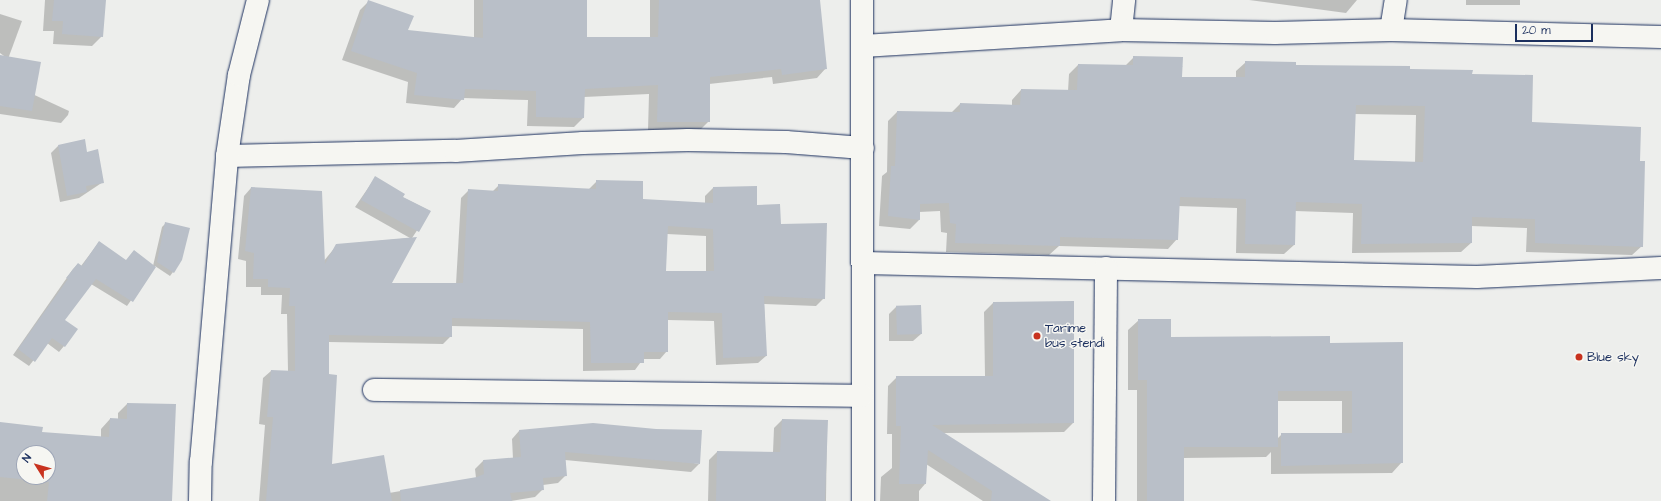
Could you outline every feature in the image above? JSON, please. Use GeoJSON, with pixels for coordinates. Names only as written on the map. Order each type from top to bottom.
{"type":"FeatureCollection","features":[{"type":"Feature","properties":{"kind":"street"},"geometry":{"type":"LineString","coordinates":[[200,501],[201,462],[227,156],[239,75],[258,0]]}},
{"type":"Feature","properties":{"kind":"street"},"geometry":{"type":"LineString","coordinates":[[862,0],[864,263],[862,501]]}},
{"type":"Feature","properties":{"kind":"street"},"geometry":{"type":"LineString","coordinates":[[1122,30],[1124,0]]}},
{"type":"Feature","properties":{"kind":"street"},"geometry":{"type":"LineString","coordinates":[[1391,30],[1396,0]]}},
{"type":"Feature","properties":{"kind":"street"},"geometry":{"type":"LineString","coordinates":[[863,46],[1122,30],[1275,33],[1391,30],[1661,37]]}},
{"type":"Feature","properties":{"kind":"street"},"geometry":{"type":"LineString","coordinates":[[227,156],[455,151],[583,143],[688,140],[786,142],[863,148]]}},
{"type":"Feature","properties":{"kind":"street"},"geometry":{"type":"LineString","coordinates":[[864,263],[1477,277],[1661,268]]}},
{"type":"Feature","properties":{"kind":"street"},"geometry":{"type":"LineString","coordinates":[[1104,501],[1106,268]]}},
{"type":"Feature","properties":{"kind":"street"},"geometry":{"type":"LineString","coordinates":[[374,390],[862,396]]}},
{"type":"Feature","properties":{"kind":"building"},"geometry":{"type":"Polygon","coordinates":[[[54,0],[106,0],[103,37],[62,34],[63,21],[52,21],[54,0]]]}},
{"type":"Feature","properties":{"kind":"building"},"geometry":{"type":"Polygon","coordinates":[[[368,0],[414,16],[408,30],[483,38],[483,0],[587,0],[587,37],[658,37],[659,0],[820,0],[827,69],[782,75],[781,69],[710,77],[710,122],[657,122],[658,85],[585,89],[584,118],[536,117],[536,91],[465,89],[464,100],[414,95],[417,73],[351,51],[368,0]]]}},
{"type":"Feature","properties":{"kind":"building"},"geometry":{"type":"Polygon","coordinates":[[[0,55],[41,62],[32,111],[0,106],[0,55]]]}},
{"type":"Feature","properties":{"kind":"building"},"geometry":{"type":"Polygon","coordinates":[[[1133,56],[1183,57],[1182,77],[1245,77],[1245,61],[1296,62],[1296,65],[1410,66],[1410,69],[1473,70],[1472,74],[1533,75],[1532,122],[1641,127],[1640,161],[1645,161],[1643,247],[1535,243],[1535,219],[1472,217],[1472,243],[1361,244],[1362,204],[1296,202],[1295,245],[1245,244],[1246,199],[1180,197],[1178,240],[1060,237],[1060,246],[955,243],[956,224],[950,223],[949,203],[920,204],[920,220],[888,216],[891,166],[895,166],[897,111],[960,112],[960,103],[1020,105],[1021,89],[1077,90],[1078,64],[1133,65],[1133,56]],[[1356,105],[1354,160],[1423,162],[1425,106],[1356,105]]]}},
{"type":"Feature","properties":{"kind":"building"},"geometry":{"type":"Polygon","coordinates":[[[85,139],[87,152],[98,149],[104,183],[86,186],[87,192],[67,196],[58,145],[85,139]]]}},
{"type":"Feature","properties":{"kind":"building"},"geometry":{"type":"Polygon","coordinates":[[[375,176],[405,194],[403,197],[431,211],[419,232],[361,200],[375,176]]]}},
{"type":"Feature","properties":{"kind":"building"},"geometry":{"type":"Polygon","coordinates":[[[596,180],[643,181],[643,199],[713,203],[713,187],[757,186],[757,205],[780,204],[781,224],[827,223],[825,299],[764,296],[767,356],[723,358],[722,313],[668,312],[668,352],[644,352],[644,363],[591,363],[590,322],[452,318],[452,337],[329,335],[329,374],[337,375],[332,464],[384,455],[392,501],[266,501],[273,417],[267,417],[271,370],[295,371],[295,306],[289,306],[290,288],[268,287],[268,279],[253,279],[254,253],[245,251],[251,187],[322,191],[325,264],[336,244],[417,237],[392,283],[463,283],[468,189],[498,191],[498,184],[596,189],[596,180]],[[668,226],[666,271],[714,271],[713,229],[668,226]]]}},
{"type":"Feature","properties":{"kind":"building"},"geometry":{"type":"Polygon","coordinates":[[[165,222],[190,228],[182,260],[174,273],[157,262],[165,222]]]}},
{"type":"Feature","properties":{"kind":"building"},"geometry":{"type":"Polygon","coordinates":[[[99,241],[126,260],[134,250],[156,267],[133,302],[96,279],[65,320],[78,329],[65,347],[52,338],[35,362],[18,349],[68,279],[66,278],[78,263],[82,266],[99,241]]]}},
{"type":"Feature","properties":{"kind":"building"},"geometry":{"type":"Polygon","coordinates":[[[1074,301],[1074,423],[932,425],[1051,501],[991,501],[992,491],[928,450],[926,484],[899,484],[901,426],[896,426],[896,376],[993,376],[993,302],[1074,301]]]}},
{"type":"Feature","properties":{"kind":"building"},"geometry":{"type":"Polygon","coordinates":[[[921,305],[922,334],[897,335],[896,306],[921,305]]]}},
{"type":"Feature","properties":{"kind":"building"},"geometry":{"type":"Polygon","coordinates":[[[1138,319],[1171,319],[1171,337],[1330,336],[1330,343],[1403,342],[1403,463],[1281,466],[1281,433],[1352,433],[1352,391],[1278,391],[1278,447],[1184,447],[1184,501],[1147,501],[1147,380],[1138,380],[1138,319]]]}},
{"type":"Feature","properties":{"kind":"building"},"geometry":{"type":"Polygon","coordinates":[[[127,403],[176,404],[172,501],[47,501],[49,485],[56,485],[56,445],[16,445],[16,479],[0,477],[0,422],[43,427],[42,432],[109,437],[110,418],[127,419],[127,403]]]}},
{"type":"Feature","properties":{"kind":"building"},"geometry":{"type":"Polygon","coordinates":[[[782,419],[828,420],[825,501],[716,501],[717,451],[780,452],[782,419]]]}},
{"type":"Feature","properties":{"kind":"building"},"geometry":{"type":"Polygon","coordinates":[[[593,423],[656,429],[702,430],[700,464],[565,452],[567,476],[543,478],[544,490],[510,493],[512,501],[401,501],[400,490],[477,477],[484,474],[483,460],[521,457],[519,430],[593,423]]]}},
{"type":"Feature","properties":{"kind":"place","name":"Tarime bus stendi"},"geometry":{"type":"Point","coordinates":[1037,336]}},
{"type":"Feature","properties":{"kind":"place","name":"Blue sky"},"geometry":{"type":"Point","coordinates":[1579,357]}}]}
